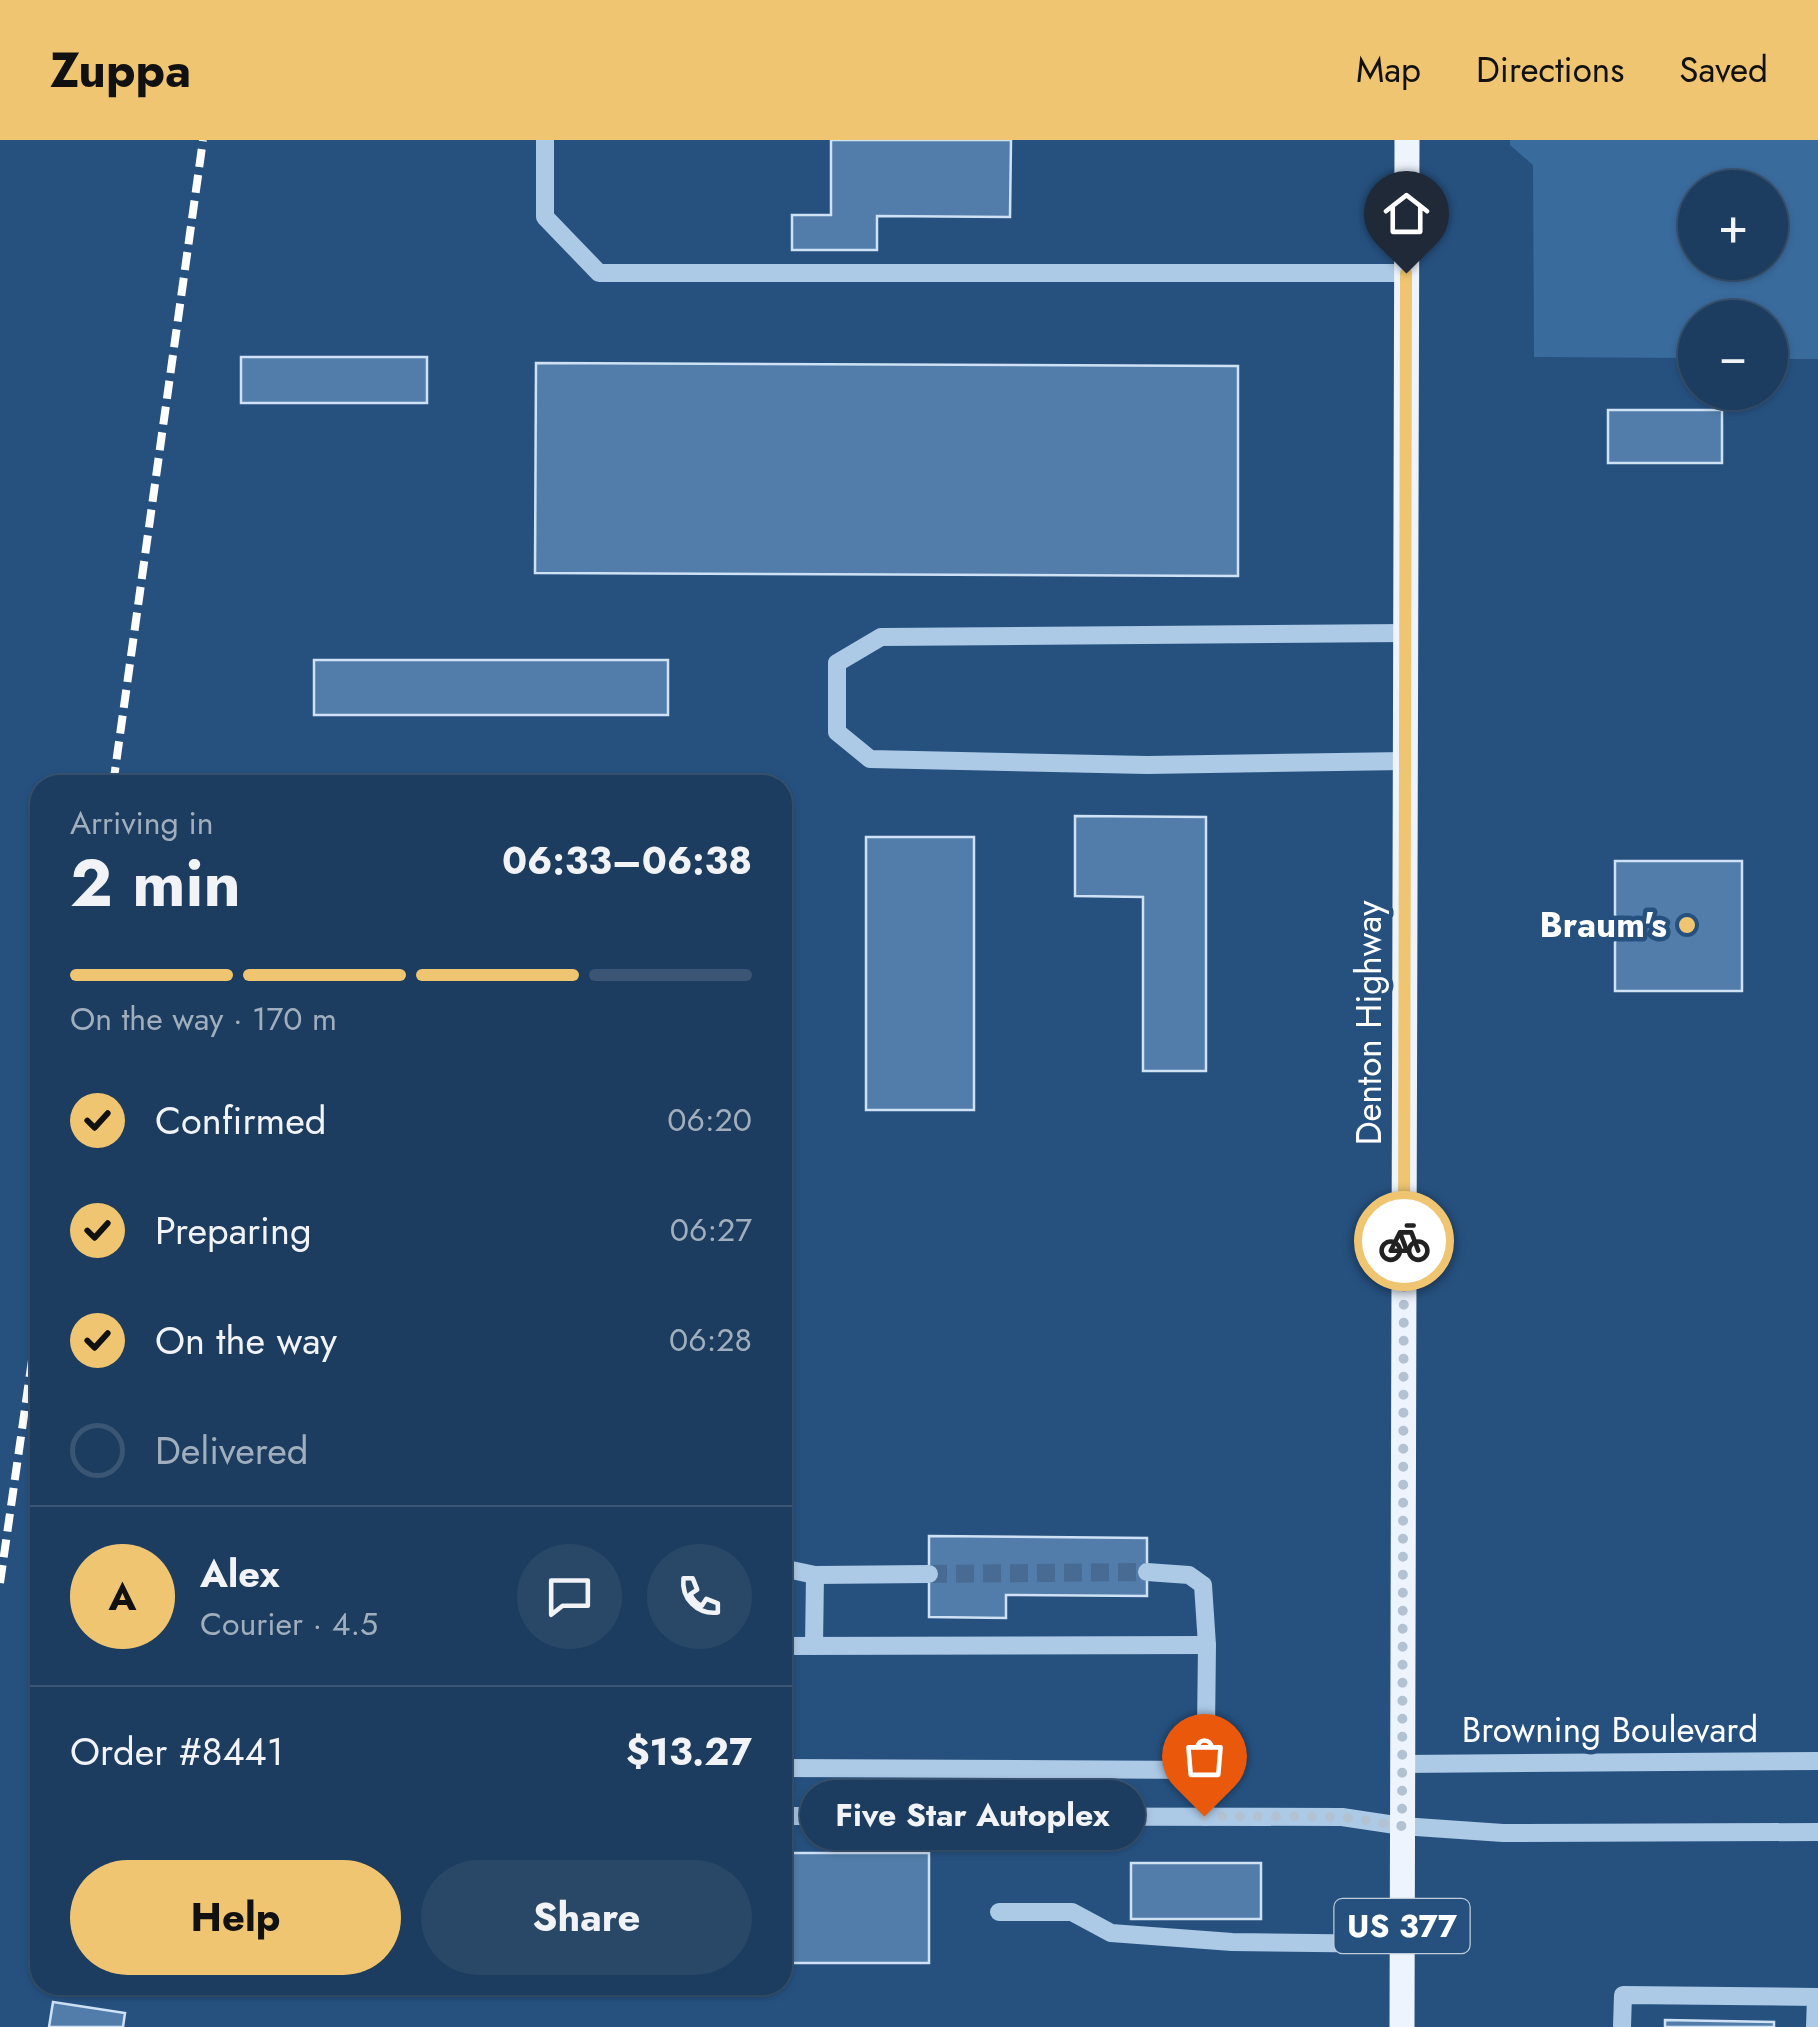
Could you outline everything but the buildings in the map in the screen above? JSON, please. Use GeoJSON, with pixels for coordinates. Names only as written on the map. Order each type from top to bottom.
{"type":"FeatureCollection","features":[{"type":"Feature","properties":{"kind":"main road","name":"Denton Highway"},"geometry":{"type":"LineString","coordinates":[[1402,2027],[1407,140]]}},
{"type":"Feature","properties":{"kind":"street"},"geometry":{"type":"LineString","coordinates":[[545,140],[545,217],[599,272],[1406,273]]}},
{"type":"Feature","properties":{"kind":"street"},"geometry":{"type":"LineString","coordinates":[[1405,761],[1147,765],[870,759],[837,732],[837,664],[880,636],[1406,633]]}},
{"type":"Feature","properties":{"kind":"street"},"geometry":{"type":"LineString","coordinates":[[792,1570],[815,1574],[928,1574]]}},
{"type":"Feature","properties":{"kind":"street"},"geometry":{"type":"LineString","coordinates":[[1147,1572],[1190,1575],[1204,1586],[1204,1816]]}},
{"type":"Feature","properties":{"kind":"street"},"geometry":{"type":"LineString","coordinates":[[814,1646],[815,1574]]}},
{"type":"Feature","properties":{"kind":"street"},"geometry":{"type":"LineString","coordinates":[[792,1646],[1207,1645]]}},
{"type":"Feature","properties":{"kind":"street","name":"Browning Boulevard"},"geometry":{"type":"LineString","coordinates":[[1402,1764],[1818,1761]]}},
{"type":"Feature","properties":{"kind":"street"},"geometry":{"type":"LineString","coordinates":[[792,1768],[1206,1770]]}},
{"type":"Feature","properties":{"kind":"street"},"geometry":{"type":"LineString","coordinates":[[792,1816],[1342,1817],[1402,1826],[1503,1833],[1818,1832]]}},
{"type":"Feature","properties":{"kind":"street"},"geometry":{"type":"LineString","coordinates":[[999,1912],[1072,1912],[1111,1934],[1232,1942],[1402,1944]]}},
{"type":"Feature","properties":{"kind":"street"},"geometry":{"type":"LineString","coordinates":[[1622,2027],[1623,1995],[1817,1997],[1815,2027]]}},
{"type":"Feature","properties":{"kind":"shaded area"},"geometry":{"type":"Polygon","coordinates":[[[1510,140],[1818,140],[1818,359],[1788,359],[1788,300],[1678,300],[1678,358],[1534,357],[1533,165],[1510,145],[1510,140]]]}},
{"type":"Feature","properties":{"kind":"tunnel"},"geometry":{"type":"LineString","coordinates":[[929,1574],[1147,1572]]}},
{"type":"Feature","properties":{"kind":"railway"},"geometry":{"type":"LineString","coordinates":[[114,775],[203,140]]}},
{"type":"Feature","properties":{"kind":"railway"},"geometry":{"type":"LineString","coordinates":[[0,1583],[30,1374]]}},
{"type":"Feature","properties":{"kind":"way so far"},"geometry":{"type":"LineString","coordinates":[[1204,1816],[1342,1817],[1402,1826],[1404,1241]]}},
{"type":"Feature","properties":{"kind":"place","name":"Braum's"},"geometry":{"type":"Point","coordinates":[1687,925]}},
{"type":"Feature","properties":{"kind":"place","name":"Five Star Autoplex"},"geometry":{"type":"Point","coordinates":[1204,1816]}},
{"type":"Feature","properties":{"kind":"route"},"geometry":{"type":"LineString","coordinates":[[1404,1241],[1406,273]]}}]}
